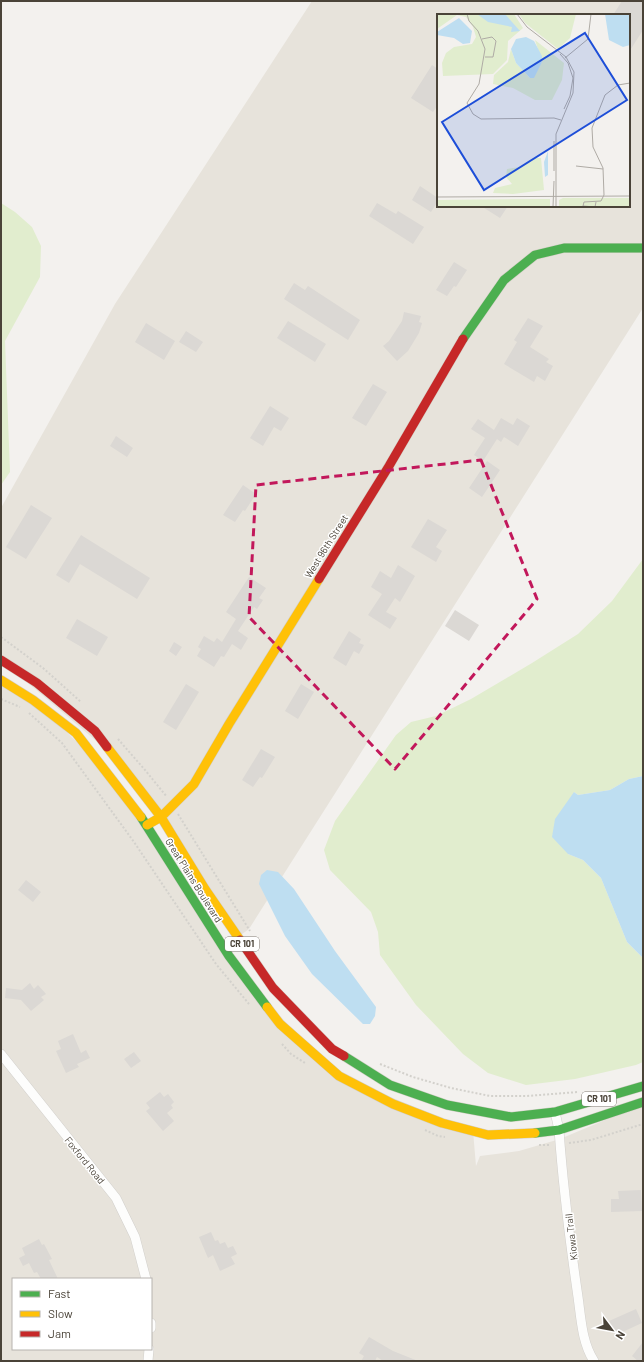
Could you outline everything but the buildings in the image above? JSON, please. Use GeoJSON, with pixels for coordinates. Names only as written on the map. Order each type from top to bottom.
{"type":"FeatureCollection","features":[{"type":"Feature","properties":{"kind":"main road","name":"West 96th Street"},"geometry":{"type":"LineString","coordinates":[[147,825],[161,817],[194,784],[463,340],[504,280],[535,255],[564,248],[643,248]]}},
{"type":"Feature","properties":{"kind":"main road","name":"Great Plains Boulevard"},"geometry":{"type":"LineString","coordinates":[[1,660],[37,683],[96,731],[161,817],[205,889],[273,988],[332,1048],[390,1085],[447,1105],[511,1117],[555,1112],[643,1086]]}},
{"type":"Feature","properties":{"kind":"main road","name":"Great Plains Boulevard"},"geometry":{"type":"LineString","coordinates":[[1,680],[33,700],[76,733],[147,825],[229,956],[280,1024],[339,1076],[393,1104],[442,1123],[488,1135],[525,1134],[559,1130],[643,1102]]}},
{"type":"Feature","properties":{"kind":"street","name":"Foxford Road"},"geometry":{"type":"LineString","coordinates":[[1,1054],[116,1198],[135,1237],[146,1278]]}},
{"type":"Feature","properties":{"kind":"street","name":"Kiowa Trail"},"geometry":{"type":"LineString","coordinates":[[555,1112],[559,1130],[584,1336],[588,1352],[594,1361]]}},
{"type":"Feature","properties":{"kind":"street"},"geometry":{"type":"LineString","coordinates":[[148,1361],[149,1350]]}},
{"type":"Feature","properties":{"kind":"path"},"geometry":{"type":"LineString","coordinates":[[1,637],[43,668],[84,705]]}},
{"type":"Feature","properties":{"kind":"path"},"geometry":{"type":"LineString","coordinates":[[1,699],[24,709],[62,743],[134,842],[216,964],[253,1009]]}},
{"type":"Feature","properties":{"kind":"path"},"geometry":{"type":"LineString","coordinates":[[113,735],[145,770],[173,805],[252,935]]}},
{"type":"Feature","properties":{"kind":"path"},"geometry":{"type":"LineString","coordinates":[[281,1042],[291,1054],[310,1067]]}},
{"type":"Feature","properties":{"kind":"path"},"geometry":{"type":"LineString","coordinates":[[377,1062],[413,1077],[451,1088],[490,1096],[552,1095],[584,1090]]}},
{"type":"Feature","properties":{"kind":"path"},"geometry":{"type":"LineString","coordinates":[[536,1146],[560,1145],[591,1140],[643,1124]]}},
{"type":"Feature","properties":{"kind":"path"},"geometry":{"type":"LineString","coordinates":[[424,1130],[438,1136],[445,1137]]}},
{"type":"Feature","properties":{"kind":"highlighted area"},"geometry":{"type":"Polygon","coordinates":[[[481,460],[537,599],[395,769],[249,617],[256,485],[481,460]]]}},
{"type":"Feature","properties":{"kind":"shaded area"},"geometry":{"type":"Polygon","coordinates":[[[312,1],[643,1],[643,308],[249,929],[238,937],[114,756],[1,660],[1,508],[115,304],[312,1]]]}},
{"type":"Feature","properties":{"kind":"shaded area"},"geometry":{"type":"Polygon","coordinates":[[[1,680],[33,700],[105,769],[253,989],[339,1076],[473,1131],[476,1166],[480,1156],[519,1151],[560,1139],[643,1104],[643,1361],[1,1361],[1,680]]]}},
{"type":"Feature","properties":{"kind":"green space"},"geometry":{"type":"Polygon","coordinates":[[[1,203],[15,212],[32,227],[41,246],[40,277],[5,341],[10,472],[1,485],[1,203]]]}},
{"type":"Feature","properties":{"kind":"green space"},"geometry":{"type":"Polygon","coordinates":[[[643,559],[643,776],[629,779],[610,790],[578,795],[574,792],[568,854],[583,860],[601,878],[627,942],[643,958],[643,1062],[636,1065],[575,1079],[526,1085],[488,1073],[463,1054],[416,1005],[380,955],[378,932],[371,912],[330,870],[324,850],[335,821],[396,735],[411,722],[436,716],[471,699],[578,634],[612,601],[643,559]]]}},
{"type":"Feature","properties":{"kind":"water"},"geometry":{"type":"Polygon","coordinates":[[[643,776],[643,958],[627,942],[601,878],[583,860],[568,854],[552,837],[555,819],[574,792],[578,795],[610,790],[629,779],[643,776]]]}},
{"type":"Feature","properties":{"kind":"water"},"geometry":{"type":"Polygon","coordinates":[[[267,870],[278,872],[294,889],[335,951],[376,1007],[375,1016],[370,1024],[363,1024],[312,974],[285,936],[259,884],[261,875],[267,870]]]}},
{"type":"Feature","properties":{"kind":"traffic: fast"},"geometry":{"type":"LineString","coordinates":[[463,339],[504,280],[535,255],[564,248],[643,248]]}},
{"type":"Feature","properties":{"kind":"traffic: fast"},"geometry":{"type":"LineString","coordinates":[[141,817],[229,956],[267,1007]]}},
{"type":"Feature","properties":{"kind":"traffic: fast"},"geometry":{"type":"LineString","coordinates":[[344,1056],[390,1085],[447,1105],[511,1117],[555,1112],[643,1086]]}},
{"type":"Feature","properties":{"kind":"traffic: fast"},"geometry":{"type":"LineString","coordinates":[[535,1133],[559,1130],[643,1102]]}},
{"type":"Feature","properties":{"kind":"traffic: slow"},"geometry":{"type":"LineString","coordinates":[[147,825],[161,817],[194,784],[229,724],[319,579]]}},
{"type":"Feature","properties":{"kind":"traffic: slow"},"geometry":{"type":"LineString","coordinates":[[1,680],[33,700],[76,733],[141,817]]}},
{"type":"Feature","properties":{"kind":"traffic: slow"},"geometry":{"type":"LineString","coordinates":[[107,747],[161,817],[205,889],[240,940]]}},
{"type":"Feature","properties":{"kind":"traffic: slow"},"geometry":{"type":"LineString","coordinates":[[267,1007],[280,1024],[339,1076],[393,1104],[442,1123],[488,1135],[535,1133]]}},
{"type":"Feature","properties":{"kind":"traffic: jam"},"geometry":{"type":"LineString","coordinates":[[319,579],[389,466],[463,339]]}},
{"type":"Feature","properties":{"kind":"traffic: jam"},"geometry":{"type":"LineString","coordinates":[[1,660],[37,683],[95,731],[107,747]]}},
{"type":"Feature","properties":{"kind":"traffic: jam"},"geometry":{"type":"LineString","coordinates":[[240,940],[273,988],[332,1049],[344,1056]]}}]}
